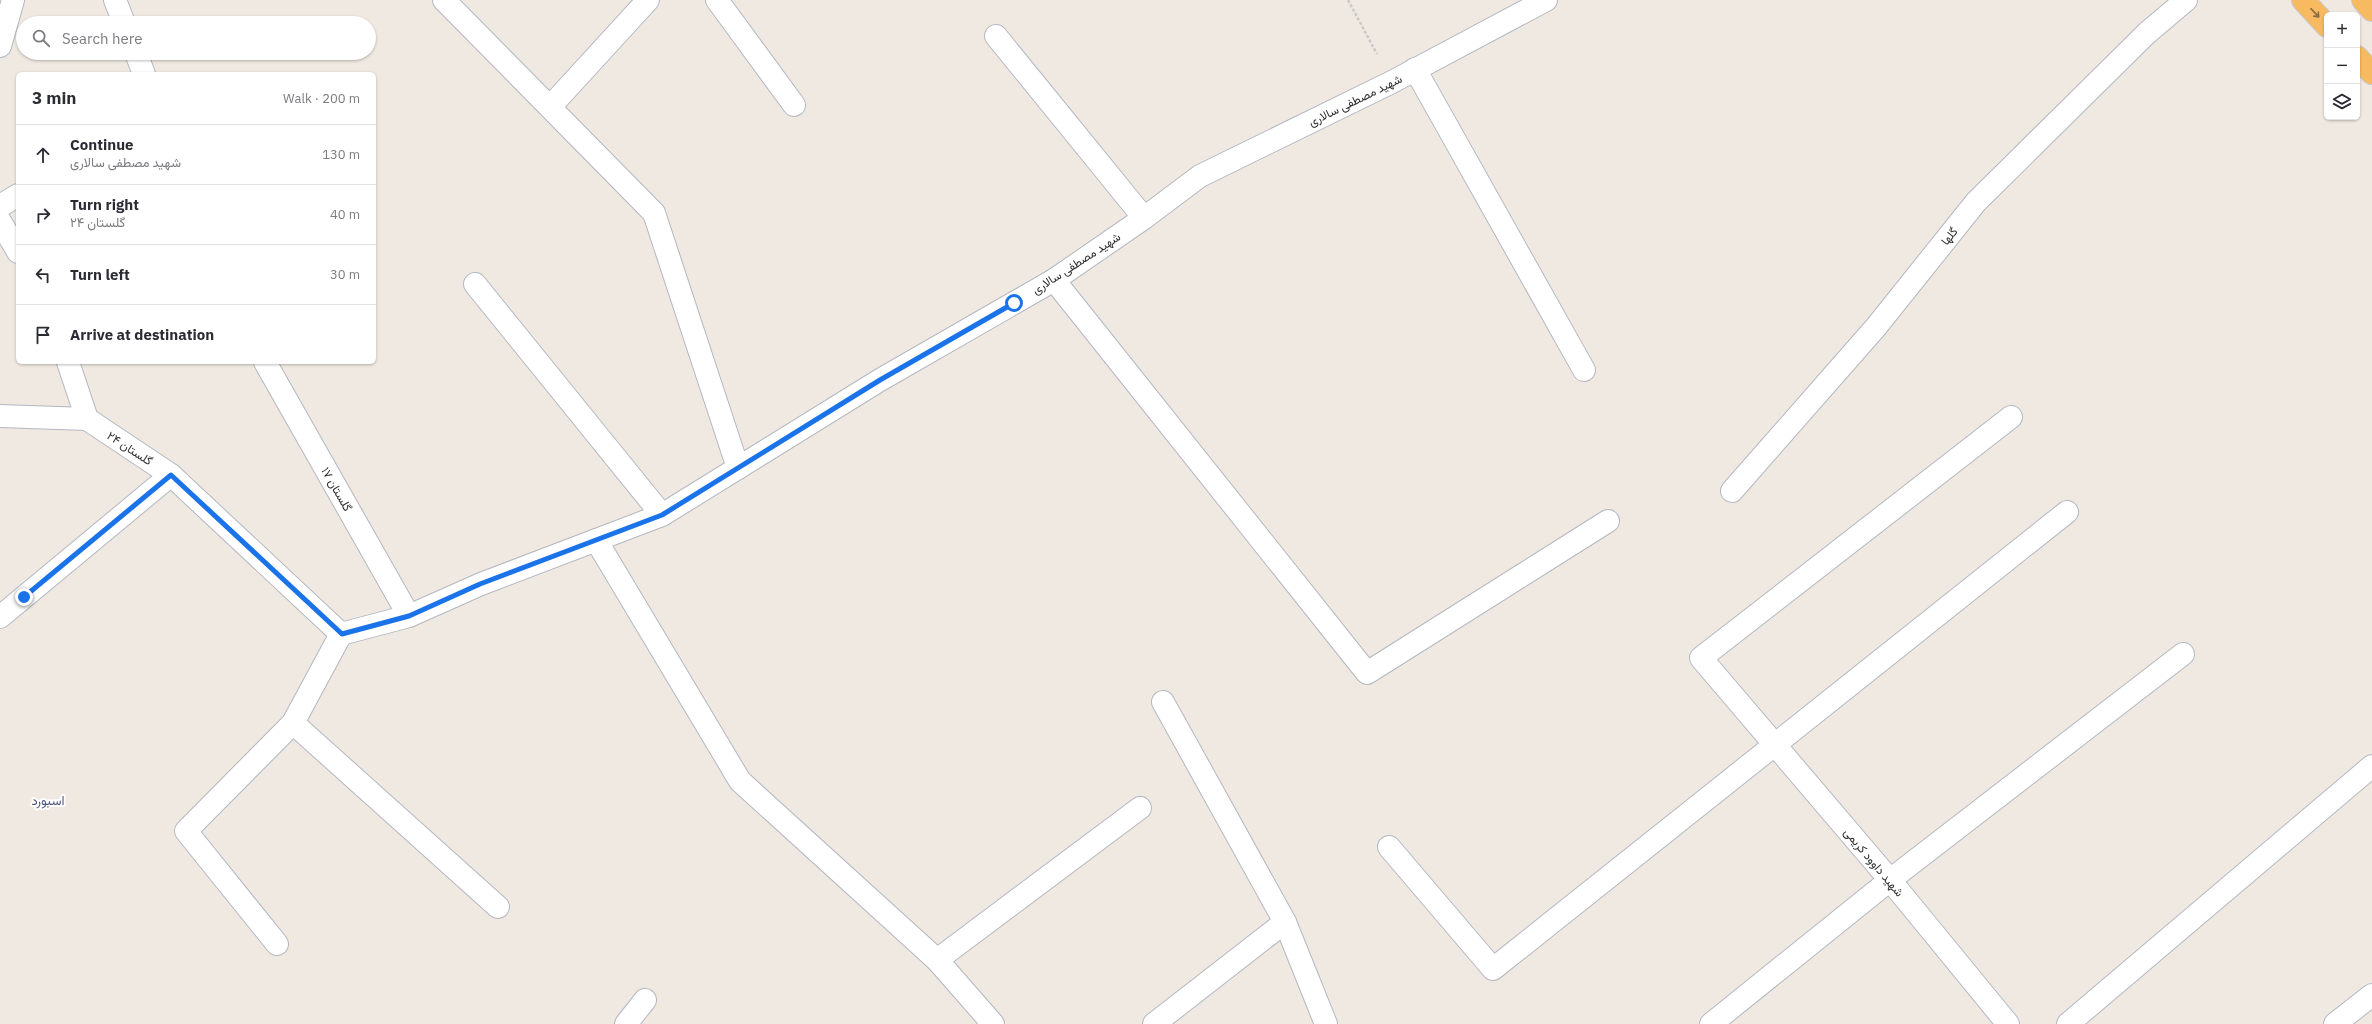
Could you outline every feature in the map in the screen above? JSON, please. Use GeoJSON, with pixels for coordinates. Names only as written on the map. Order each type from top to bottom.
{"type":"FeatureCollection","features":[{"type":"Feature","properties":{"kind":"highway"},"geometry":{"type":"LineString","coordinates":[[2303,0],[2324,23]]}},
{"type":"Feature","properties":{"kind":"highway"},"geometry":{"type":"LineString","coordinates":[[2363,0],[2372,10]]}},
{"type":"Feature","properties":{"kind":"highway"},"geometry":{"type":"LineString","coordinates":[[2360,60],[2372,73]]}},
{"type":"Feature","properties":{"kind":"street"},"geometry":{"type":"LineString","coordinates":[[0,46],[13,0]]}},
{"type":"Feature","properties":{"kind":"street"},"geometry":{"type":"LineString","coordinates":[[115,0],[121,16]]}},
{"type":"Feature","properties":{"kind":"street"},"geometry":{"type":"LineString","coordinates":[[444,0],[654,213],[738,468]]}},
{"type":"Feature","properties":{"kind":"street"},"geometry":{"type":"LineString","coordinates":[[550,107],[648,0]]}},
{"type":"Feature","properties":{"kind":"street"},"geometry":{"type":"LineString","coordinates":[[717,0],[794,105]]}},
{"type":"Feature","properties":{"kind":"street","name":"شهید مصطفی سالاری"},"geometry":{"type":"LineString","coordinates":[[342,634],[409,616],[480,584],[662,515],[880,380],[1054,280],[1144,218],[1200,176],[1392,82],[1546,0]]}},
{"type":"Feature","properties":{"kind":"street","name":"گلها"},"geometry":{"type":"LineString","coordinates":[[1732,491],[1876,327],[1976,202],[2148,33],[2186,0]]}},
{"type":"Feature","properties":{"kind":"street"},"geometry":{"type":"LineString","coordinates":[[996,36],[1144,218]]}},
{"type":"Feature","properties":{"kind":"street"},"geometry":{"type":"LineString","coordinates":[[139,60],[143,72]]}},
{"type":"Feature","properties":{"kind":"street"},"geometry":{"type":"LineString","coordinates":[[1415,69],[1584,370]]}},
{"type":"Feature","properties":{"kind":"street"},"geometry":{"type":"LineString","coordinates":[[0,206],[16,196]]}},
{"type":"Feature","properties":{"kind":"street"},"geometry":{"type":"LineString","coordinates":[[0,221],[16,249]]}},
{"type":"Feature","properties":{"kind":"street"},"geometry":{"type":"LineString","coordinates":[[1054,280],[1366,673],[1608,521]]}},
{"type":"Feature","properties":{"kind":"street"},"geometry":{"type":"LineString","coordinates":[[475,284],[662,515]]}},
{"type":"Feature","properties":{"kind":"street"},"geometry":{"type":"LineString","coordinates":[[0,416],[87,419],[69,364]]}},
{"type":"Feature","properties":{"kind":"street","name":"گلستان ۱۷"},"geometry":{"type":"LineString","coordinates":[[266,364],[409,616]]}},
{"type":"Feature","properties":{"kind":"street","name":"شهید داوود کریمی"},"geometry":{"type":"LineString","coordinates":[[2008,1024],[1890,880],[1701,658],[2011,417]]}},
{"type":"Feature","properties":{"kind":"street","name":"گلستان ۲۴"},"geometry":{"type":"LineString","coordinates":[[87,419],[171,475],[342,634]]}},
{"type":"Feature","properties":{"kind":"street"},"geometry":{"type":"LineString","coordinates":[[0,617],[171,475]]}},
{"type":"Feature","properties":{"kind":"street"},"geometry":{"type":"LineString","coordinates":[[1389,848],[1493,969],[2067,512]]}},
{"type":"Feature","properties":{"kind":"street"},"geometry":{"type":"LineString","coordinates":[[596,540],[740,781],[937,960],[994,1024]]}},
{"type":"Feature","properties":{"kind":"street"},"geometry":{"type":"LineString","coordinates":[[277,944],[186,831],[293,724],[342,634]]}},
{"type":"Feature","properties":{"kind":"street"},"geometry":{"type":"LineString","coordinates":[[1711,1024],[1890,880],[2183,654]]}},
{"type":"Feature","properties":{"kind":"street"},"geometry":{"type":"LineString","coordinates":[[1163,702],[1285,922],[1326,1024]]}},
{"type":"Feature","properties":{"kind":"street"},"geometry":{"type":"LineString","coordinates":[[293,724],[498,907]]}},
{"type":"Feature","properties":{"kind":"street"},"geometry":{"type":"LineString","coordinates":[[2068,1024],[2372,766]]}},
{"type":"Feature","properties":{"kind":"street"},"geometry":{"type":"LineString","coordinates":[[937,960],[1140,808]]}},
{"type":"Feature","properties":{"kind":"street"},"geometry":{"type":"LineString","coordinates":[[1154,1024],[1285,922]]}},
{"type":"Feature","properties":{"kind":"street"},"geometry":{"type":"LineString","coordinates":[[2335,1024],[2372,995]]}},
{"type":"Feature","properties":{"kind":"street"},"geometry":{"type":"LineString","coordinates":[[626,1024],[645,1000]]}},
{"type":"Feature","properties":{"kind":"path"},"geometry":{"type":"LineString","coordinates":[[1348,0],[1392,82]]}},
{"type":"Feature","properties":{"kind":"district","name":"اسبورد"},"geometry":{"type":"Point","coordinates":[48,800]}},
{"type":"Feature","properties":{"kind":"route"},"geometry":{"type":"LineString","coordinates":[[24,597],[171,475],[342,634],[409,616],[480,584],[662,515],[880,380],[1014,303]]}}]}
